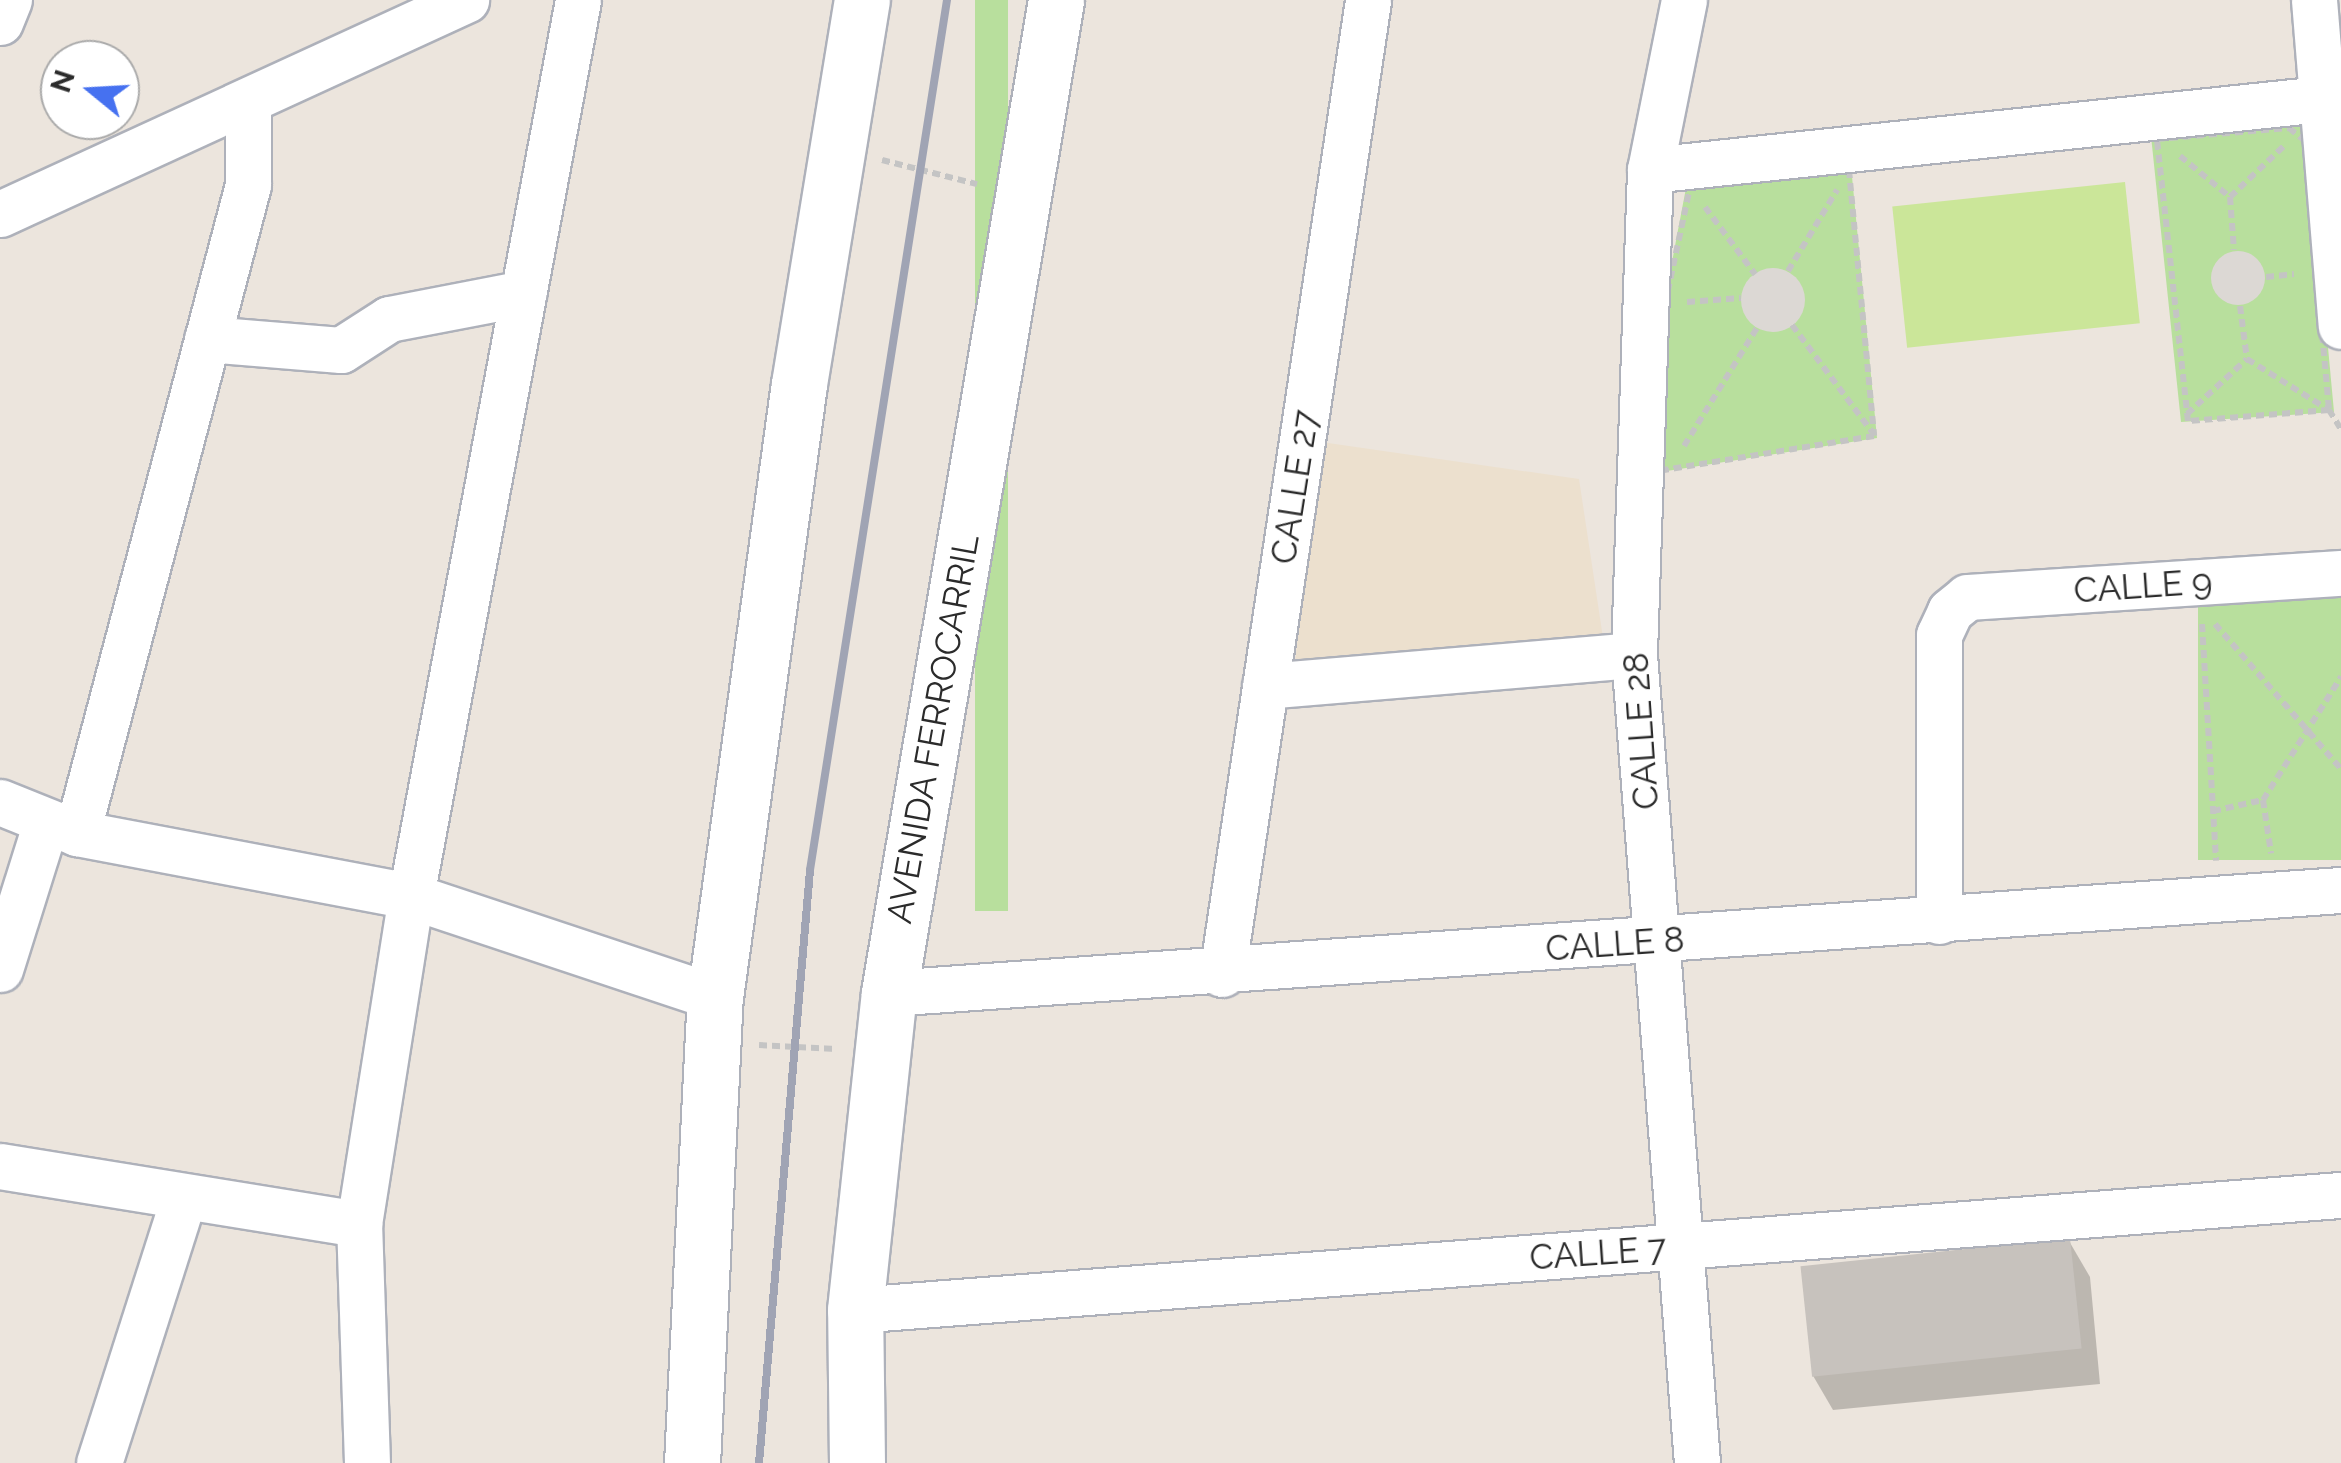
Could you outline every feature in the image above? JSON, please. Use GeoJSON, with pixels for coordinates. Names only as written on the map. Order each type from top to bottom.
{"type":"FeatureCollection","features":[{"type":"Feature","properties":{"kind":"street"},"geometry":{"type":"LineString","coordinates":[[0,22],[9,0]]}},
{"type":"Feature","properties":{"kind":"street"},"geometry":{"type":"LineString","coordinates":[[0,214],[466,0]]}},
{"type":"Feature","properties":{"kind":"street"},"geometry":{"type":"LineString","coordinates":[[367,1463],[360,1224],[411,896],[578,0]]}},
{"type":"Feature","properties":{"kind":"street"},"geometry":{"type":"LineString","coordinates":[[692,1463],[714,1019],[862,0]]}},
{"type":"Feature","properties":{"kind":"street","name":"AVENIDA FERROCARRIL"},"geometry":{"type":"LineString","coordinates":[[857,1463],[855,1310],[889,993],[1056,0]]}},
{"type":"Feature","properties":{"kind":"street","name":"CALLE 27"},"geometry":{"type":"LineString","coordinates":[[1222,974],[1368,0]]}},
{"type":"Feature","properties":{"kind":"street","name":"CALLE 28"},"geometry":{"type":"LineString","coordinates":[[1684,0],[1634,654],[1697,1463]]}},
{"type":"Feature","properties":{"kind":"street"},"geometry":{"type":"LineString","coordinates":[[2314,0],[2310,116],[2341,326]]}},
{"type":"Feature","properties":{"kind":"street"},"geometry":{"type":"LineString","coordinates":[[0,969],[61,829],[207,338],[248,185],[248,102]]}},
{"type":"Feature","properties":{"kind":"street"},"geometry":{"type":"LineString","coordinates":[[1670,178],[2310,116]]}},
{"type":"Feature","properties":{"kind":"street"},"geometry":{"type":"LineString","coordinates":[[207,338],[341,350],[390,318],[524,293]]}},
{"type":"Feature","properties":{"kind":"street","name":"CALLE 9"},"geometry":{"type":"LineString","coordinates":[[1939,920],[1939,635],[1950,611],[1966,597],[2341,573]]}},
{"type":"Feature","properties":{"kind":"street"},"geometry":{"type":"LineString","coordinates":[[1266,686],[1634,654]]}},
{"type":"Feature","properties":{"kind":"street"},"geometry":{"type":"LineString","coordinates":[[0,802],[61,829],[411,896],[714,1019]]}},
{"type":"Feature","properties":{"kind":"street","name":"CALLE 8"},"geometry":{"type":"LineString","coordinates":[[889,993],[1222,974],[2341,890]]}},
{"type":"Feature","properties":{"kind":"street"},"geometry":{"type":"LineString","coordinates":[[0,1166],[360,1224]]}},
{"type":"Feature","properties":{"kind":"street","name":"CALLE 7"},"geometry":{"type":"LineString","coordinates":[[855,1310],[2341,1195]]}},
{"type":"Feature","properties":{"kind":"street"},"geometry":{"type":"LineString","coordinates":[[100,1463],[184,1197]]}},
{"type":"Feature","properties":{"kind":"path"},"geometry":{"type":"LineString","coordinates":[[2157,138],[2310,116]]}},
{"type":"Feature","properties":{"kind":"path"},"geometry":{"type":"LineString","coordinates":[[2230,197],[2310,116]]}},
{"type":"Feature","properties":{"kind":"path"},"geometry":{"type":"LineString","coordinates":[[2310,116],[2305,141],[2330,410],[2341,429]]}},
{"type":"Feature","properties":{"kind":"path"},"geometry":{"type":"LineString","coordinates":[[2157,138],[2230,197],[2234,250]]}},
{"type":"Feature","properties":{"kind":"path"},"geometry":{"type":"LineString","coordinates":[[2157,138],[2188,421],[2330,410]]}},
{"type":"Feature","properties":{"kind":"path"},"geometry":{"type":"LineString","coordinates":[[838,149],[1023,195]]}},
{"type":"Feature","properties":{"kind":"path"},"geometry":{"type":"LineString","coordinates":[[1670,178],[1849,170]]}},
{"type":"Feature","properties":{"kind":"path"},"geometry":{"type":"LineString","coordinates":[[1788,271],[1849,170]]}},
{"type":"Feature","properties":{"kind":"path"},"geometry":{"type":"LineString","coordinates":[[1849,170],[1874,436]]}},
{"type":"Feature","properties":{"kind":"path"},"geometry":{"type":"LineString","coordinates":[[1670,178],[1755,274]]}},
{"type":"Feature","properties":{"kind":"path"},"geometry":{"type":"LineString","coordinates":[[1670,178],[1658,471],[1874,436]]}},
{"type":"Feature","properties":{"kind":"path"},"geometry":{"type":"LineString","coordinates":[[1665,304],[1741,298]]}},
{"type":"Feature","properties":{"kind":"path"},"geometry":{"type":"LineString","coordinates":[[2240,306],[2247,359]]}},
{"type":"Feature","properties":{"kind":"path"},"geometry":{"type":"LineString","coordinates":[[1792,325],[1874,436]]}},
{"type":"Feature","properties":{"kind":"path"},"geometry":{"type":"LineString","coordinates":[[1671,469],[1756,328]]}},
{"type":"Feature","properties":{"kind":"path"},"geometry":{"type":"LineString","coordinates":[[2247,359],[2330,410]]}},
{"type":"Feature","properties":{"kind":"path"},"geometry":{"type":"LineString","coordinates":[[2187,414],[2247,359]]}},
{"type":"Feature","properties":{"kind":"path"},"geometry":{"type":"LineString","coordinates":[[2216,866],[2201,608],[2341,769]]}},
{"type":"Feature","properties":{"kind":"path"},"geometry":{"type":"LineString","coordinates":[[2273,862],[2263,800],[2341,677]]}},
{"type":"Feature","properties":{"kind":"path"},"geometry":{"type":"LineString","coordinates":[[2213,811],[2263,800]]}},
{"type":"Feature","properties":{"kind":"path"},"geometry":{"type":"LineString","coordinates":[[714,1019],[882,1052]]}},
{"type":"Feature","properties":{"kind":"shaded area"},"geometry":{"type":"Polygon","coordinates":[[[2238,251],[2257,259],[2265,278],[2257,297],[2238,305],[2219,297],[2211,278],[2219,259],[2238,251]]]}},
{"type":"Feature","properties":{"kind":"shaded area"},"geometry":{"type":"Polygon","coordinates":[[[1773,268],[1795,278],[1805,300],[1795,322],[1773,332],[1751,322],[1741,300],[1751,278],[1773,268]]]}},
{"type":"Feature","properties":{"kind":"shaded area"},"geometry":{"type":"Polygon","coordinates":[[[1321,442],[1579,479],[1603,638],[1295,663],[1321,442]]]}},
{"type":"Feature","properties":{"kind":"green space"},"geometry":{"type":"Polygon","coordinates":[[[975,0],[1008,0],[1008,911],[975,911],[975,0]]]}},
{"type":"Feature","properties":{"kind":"green space"},"geometry":{"type":"Polygon","coordinates":[[[2295,123],[2308,132],[2334,412],[2181,422],[2151,136],[2295,123]]]}},
{"type":"Feature","properties":{"kind":"green space"},"geometry":{"type":"Polygon","coordinates":[[[1851,166],[1877,438],[1654,473],[1664,304],[1686,188],[1851,166]]]}},
{"type":"Feature","properties":{"kind":"green space"},"geometry":{"type":"Polygon","coordinates":[[[2125,182],[2140,323],[1907,348],[1892,206],[2125,182]]]}},
{"type":"Feature","properties":{"kind":"green space"},"geometry":{"type":"Polygon","coordinates":[[[2198,594],[2341,594],[2341,860],[2198,860],[2198,594]]]}},
{"type":"Feature","properties":{"kind":"building"},"geometry":{"type":"Polygon","coordinates":[[[2070,1238],[2082,1348],[1812,1377],[1800,1266],[2070,1238]]]}},
{"type":"Feature","properties":{"kind":"railway"},"geometry":{"type":"LineString","coordinates":[[759,1463],[810,870],[947,0]]}}]}
